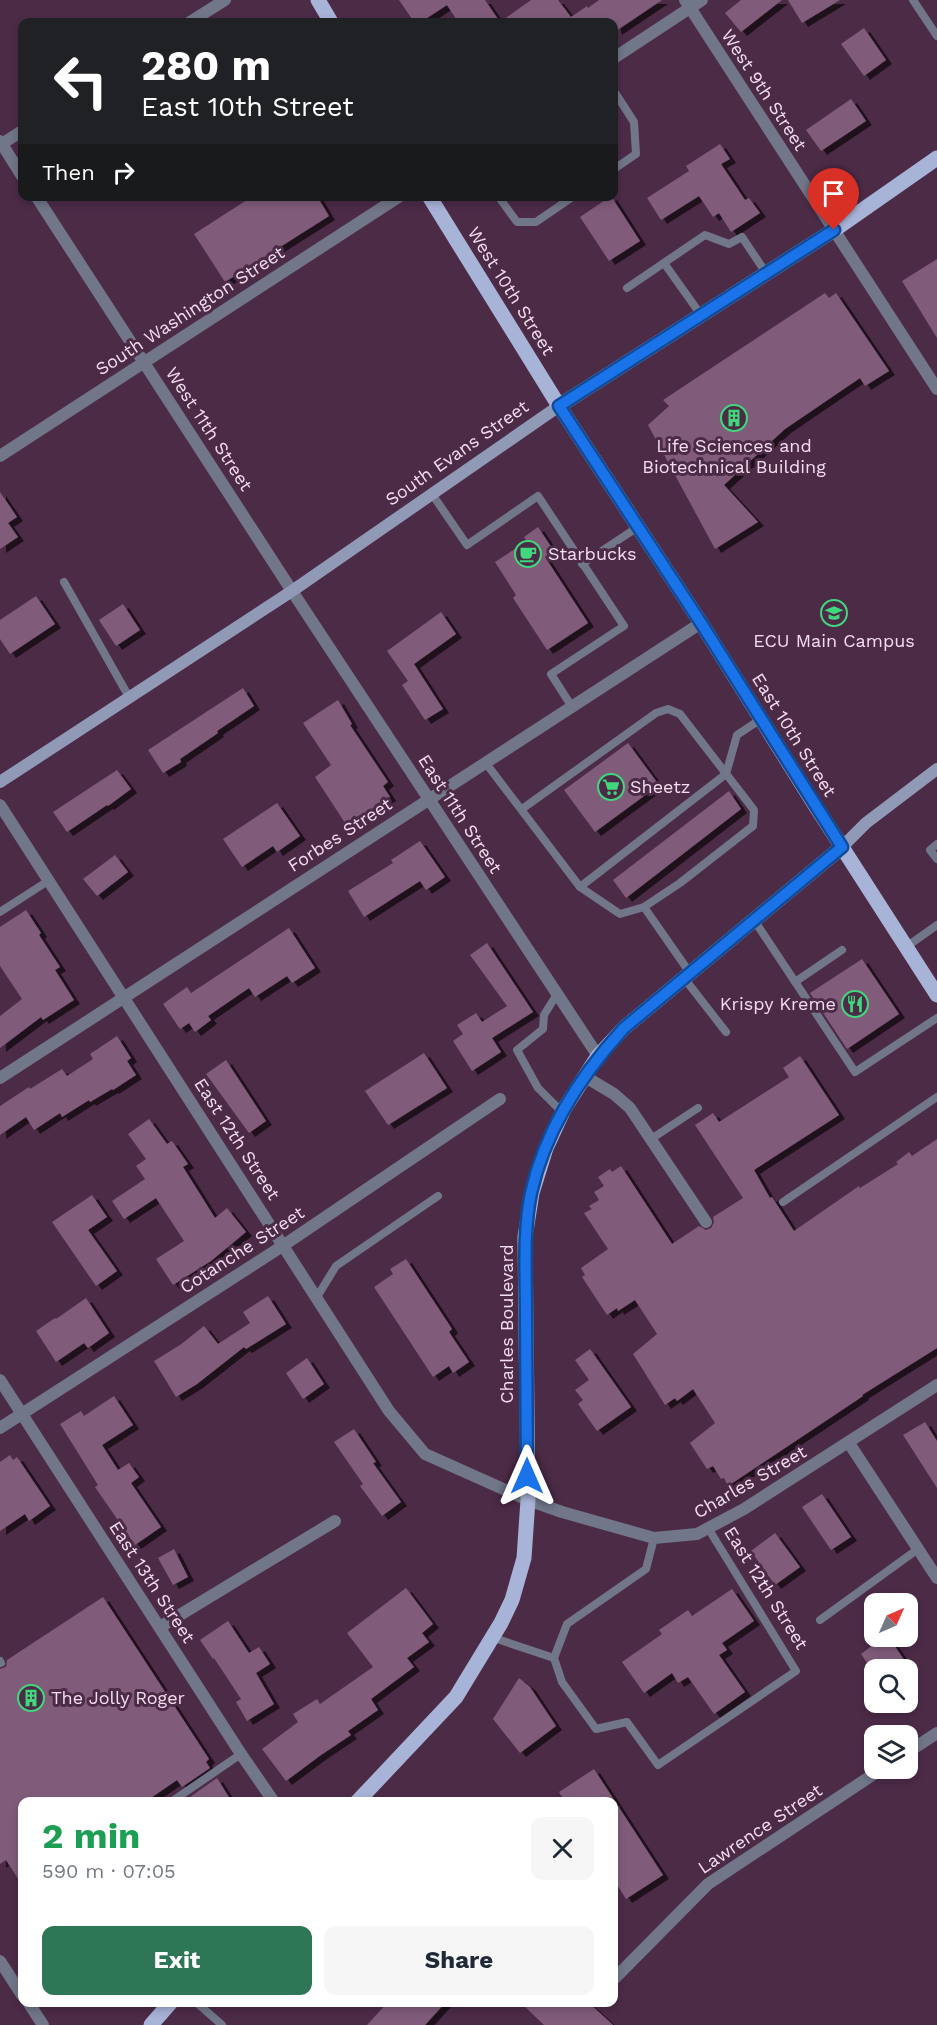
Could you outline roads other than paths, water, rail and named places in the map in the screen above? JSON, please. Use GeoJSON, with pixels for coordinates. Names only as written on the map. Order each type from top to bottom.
{"type":"FeatureCollection","features":[{"type":"Feature","properties":{"kind":"main road"},"geometry":{"type":"LineString","coordinates":[[318,0],[329,18]]}},
{"type":"Feature","properties":{"kind":"main road","name":"South Evans Street"},"geometry":{"type":"LineString","coordinates":[[0,782],[292,591],[559,406],[834,230],[937,158]]}},
{"type":"Feature","properties":{"kind":"main road","name":"West 10th Street"},"geometry":{"type":"LineString","coordinates":[[432,201],[559,406]]}},
{"type":"Feature","properties":{"kind":"main road","name":"East 10th Street"},"geometry":{"type":"LineString","coordinates":[[559,406],[701,623],[937,995]]}},
{"type":"Feature","properties":{"kind":"main road"},"geometry":{"type":"LineString","coordinates":[[842,847],[866,823],[937,769]]}},
{"type":"Feature","properties":{"kind":"main road","name":"Charles Boulevard"},"geometry":{"type":"LineString","coordinates":[[362,1797],[456,1697],[512,1600],[518,1582],[524,1558],[528,1500],[525,1237],[531,1193],[546,1148],[562,1112],[598,1056],[624,1028],[842,847]]}},
{"type":"Feature","properties":{"kind":"main road"},"geometry":{"type":"LineString","coordinates":[[151,2025],[167,2007]]}},
{"type":"Feature","properties":{"kind":"street"},"geometry":{"type":"LineString","coordinates":[[196,18],[225,0]]}},
{"type":"Feature","properties":{"kind":"street"},"geometry":{"type":"LineString","coordinates":[[618,55],[687,4],[702,0]]}},
{"type":"Feature","properties":{"kind":"street","name":"West 9th Street"},"geometry":{"type":"LineString","coordinates":[[687,4],[937,389]]}},
{"type":"Feature","properties":{"kind":"street"},"geometry":{"type":"LineString","coordinates":[[18,133],[1,144],[18,170]]}},
{"type":"Feature","properties":{"kind":"street","name":"West 11th Street"},"geometry":{"type":"LineString","coordinates":[[39,201],[292,591]]}},
{"type":"Feature","properties":{"kind":"street","name":"South Washington Street"},"geometry":{"type":"LineString","coordinates":[[0,456],[392,201]]}},
{"type":"Feature","properties":{"kind":"street","name":"East 11th Street"},"geometry":{"type":"LineString","coordinates":[[292,591],[598,1056]]}},
{"type":"Feature","properties":{"kind":"street","name":"Forbes Street"},"geometry":{"type":"LineString","coordinates":[[0,1078],[701,623]]}},
{"type":"Feature","properties":{"kind":"street","name":"East 12th Street"},"geometry":{"type":"LineString","coordinates":[[0,805],[389,1411],[426,1454],[528,1500]]}},
{"type":"Feature","properties":{"kind":"street"},"geometry":{"type":"LineString","coordinates":[[584,1076],[614,1094],[630,1108],[706,1222]]}},
{"type":"Feature","properties":{"kind":"street","name":"Cotanche Street"},"geometry":{"type":"LineString","coordinates":[[0,1428],[284,1245],[500,1099]]}},
{"type":"Feature","properties":{"kind":"street","name":"East 13th Street"},"geometry":{"type":"LineString","coordinates":[[0,1380],[271,1797]]}},
{"type":"Feature","properties":{"kind":"street","name":"Charles Street"},"geometry":{"type":"LineString","coordinates":[[528,1500],[654,1538],[697,1534],[744,1509],[937,1385]]}},
{"type":"Feature","properties":{"kind":"street"},"geometry":{"type":"LineString","coordinates":[[849,1443],[937,1578]]}},
{"type":"Feature","properties":{"kind":"street"},"geometry":{"type":"LineString","coordinates":[[160,1627],[335,1521]]}},
{"type":"Feature","properties":{"kind":"street"},"geometry":{"type":"LineString","coordinates":[[918,1745],[937,1733]]}},
{"type":"Feature","properties":{"kind":"street","name":"Lawrence Street"},"geometry":{"type":"LineString","coordinates":[[618,1975],[708,1884],[866,1779]]}},
{"type":"Feature","properties":{"kind":"street"},"geometry":{"type":"LineString","coordinates":[[0,1961],[18,1989]]}},
{"type":"Feature","properties":{"kind":"street"},"geometry":{"type":"LineString","coordinates":[[31,2007],[43,2025]]}},
{"type":"Feature","properties":{"kind":"lane"},"geometry":{"type":"LineString","coordinates":[[914,0],[937,36]]}},
{"type":"Feature","properties":{"kind":"lane"},"geometry":{"type":"LineString","coordinates":[[618,99],[634,122],[636,154],[618,167]]}},
{"type":"Feature","properties":{"kind":"lane"},"geometry":{"type":"LineString","coordinates":[[502,201],[517,222],[536,222],[567,201]]}},
{"type":"Feature","properties":{"kind":"lane"},"geometry":{"type":"LineString","coordinates":[[627,288],[705,235],[729,244],[742,237],[766,273]]}},
{"type":"Feature","properties":{"kind":"lane"},"geometry":{"type":"LineString","coordinates":[[664,263],[701,315]]}},
{"type":"Feature","properties":{"kind":"lane"},"geometry":{"type":"LineString","coordinates":[[432,494],[466,545],[538,496],[624,626],[551,674],[572,707]]}},
{"type":"Feature","properties":{"kind":"lane"},"geometry":{"type":"LineString","coordinates":[[582,564],[638,527]]}},
{"type":"Feature","properties":{"kind":"lane"},"geometry":{"type":"LineString","coordinates":[[64,582],[129,697]]}},
{"type":"Feature","properties":{"kind":"lane"},"geometry":{"type":"LineString","coordinates":[[485,762],[580,887],[620,914],[645,907],[680,883],[753,826],[754,810],[680,714],[668,709],[656,713],[522,809]]}},
{"type":"Feature","properties":{"kind":"lane"},"geometry":{"type":"LineString","coordinates":[[580,887],[726,774],[737,735],[761,719]]}},
{"type":"Feature","properties":{"kind":"lane"},"geometry":{"type":"LineString","coordinates":[[934,847],[937,859]]}},
{"type":"Feature","properties":{"kind":"lane"},"geometry":{"type":"LineString","coordinates":[[0,912],[48,881]]}},
{"type":"Feature","properties":{"kind":"lane"},"geometry":{"type":"LineString","coordinates":[[645,907],[687,976],[726,1032]]}},
{"type":"Feature","properties":{"kind":"lane"},"geometry":{"type":"LineString","coordinates":[[754,920],[855,1072],[937,1018]]}},
{"type":"Feature","properties":{"kind":"lane"},"geometry":{"type":"LineString","coordinates":[[906,947],[937,925]]}},
{"type":"Feature","properties":{"kind":"lane"},"geometry":{"type":"LineString","coordinates":[[795,982],[842,950]]}},
{"type":"Feature","properties":{"kind":"lane"},"geometry":{"type":"LineString","coordinates":[[557,994],[544,1015],[543,1029],[517,1050],[538,1088],[562,1112]]}},
{"type":"Feature","properties":{"kind":"lane"},"geometry":{"type":"LineString","coordinates":[[783,1202],[937,1097]]}},
{"type":"Feature","properties":{"kind":"lane"},"geometry":{"type":"LineString","coordinates":[[651,1139],[698,1108]]}},
{"type":"Feature","properties":{"kind":"lane"},"geometry":{"type":"LineString","coordinates":[[317,1297],[336,1266],[438,1196]]}},
{"type":"Feature","properties":{"kind":"lane","name":"East 12th Street"},"geometry":{"type":"LineString","coordinates":[[554,1658],[562,1682],[596,1729],[627,1722],[658,1765],[796,1671],[708,1528]]}},
{"type":"Feature","properties":{"kind":"lane"},"geometry":{"type":"LineString","coordinates":[[491,1637],[554,1658],[567,1624],[646,1569],[654,1538]]}},
{"type":"Feature","properties":{"kind":"lane"},"geometry":{"type":"LineString","coordinates":[[820,1620],[918,1549]]}},
{"type":"Feature","properties":{"kind":"lane"},"geometry":{"type":"LineString","coordinates":[[178,1797],[241,1754]]}},
{"type":"Feature","properties":{"kind":"lane"},"geometry":{"type":"LineString","coordinates":[[201,2007],[219,2024]]}},
{"type":"Feature","properties":{"kind":"place","name":"Life Sciences and Biotechnical Building"},"geometry":{"type":"Point","coordinates":[734,418]}},
{"type":"Feature","properties":{"kind":"place","name":"Starbucks"},"geometry":{"type":"Point","coordinates":[528,554]}},
{"type":"Feature","properties":{"kind":"place","name":"ECU Main Campus"},"geometry":{"type":"Point","coordinates":[834,613]}},
{"type":"Feature","properties":{"kind":"place","name":"Sheetz"},"geometry":{"type":"Point","coordinates":[611,787]}},
{"type":"Feature","properties":{"kind":"place","name":"Krispy Kreme"},"geometry":{"type":"Point","coordinates":[855,1004]}},
{"type":"Feature","properties":{"kind":"place","name":"The Jolly Roger"},"geometry":{"type":"Point","coordinates":[31,1698]}}]}
